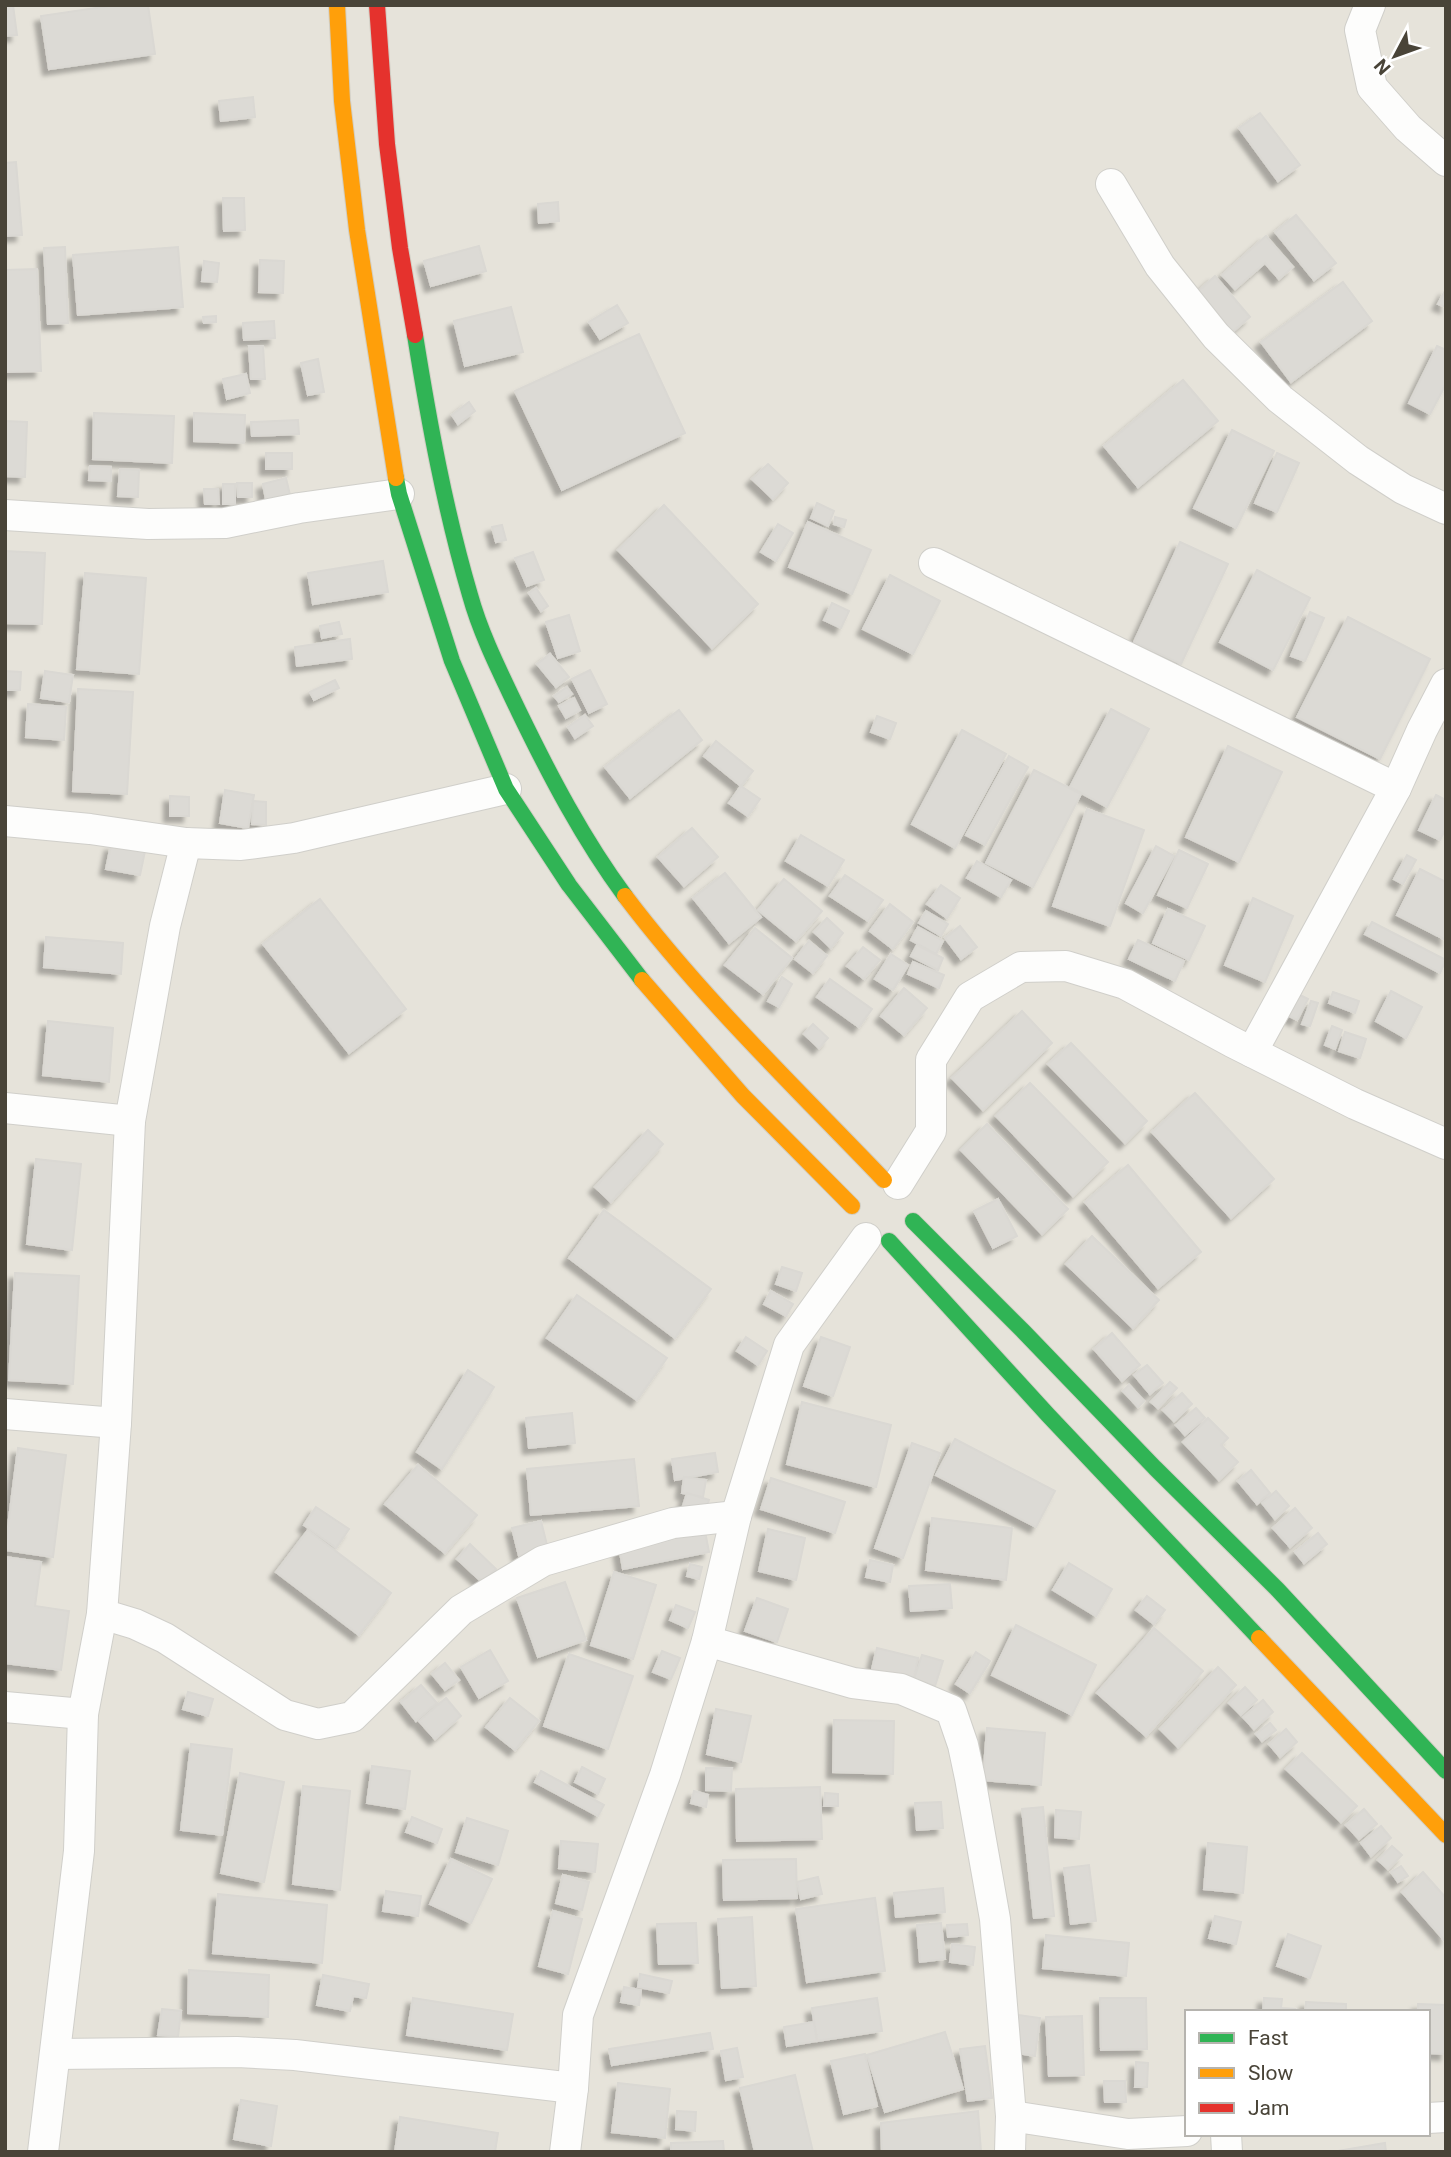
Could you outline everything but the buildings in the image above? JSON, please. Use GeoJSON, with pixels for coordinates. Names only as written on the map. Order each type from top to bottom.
{"type":"FeatureCollection","features":[{"type":"Feature","properties":{"kind":"main road"},"geometry":{"type":"LineString","coordinates":[[337,5],[342,101],[357,230],[399,494],[452,661],[506,789],[569,885],[645,984],[743,1097],[880,1208],[1024,1332],[1278,1590],[1446,1771]]}},
{"type":"Feature","properties":{"kind":"main road"},"geometry":{"type":"LineString","coordinates":[[377,5],[387,144],[400,248],[445,494],[470,596],[492,656],[565,804],[609,874],[653,933],[732,1021],[1057,1425],[1446,1835]]}},
{"type":"Feature","properties":{"kind":"street"},"geometry":{"type":"LineString","coordinates":[[1370,5],[1360,30],[1372,88],[1408,128],[1446,161]]}},
{"type":"Feature","properties":{"kind":"street"},"geometry":{"type":"LineString","coordinates":[[1111,184],[1160,266],[1216,336],[1280,399],[1369,467],[1403,489],[1446,509]]}},
{"type":"Feature","properties":{"kind":"street"},"geometry":{"type":"LineString","coordinates":[[5,515],[148,524],[225,523],[299,508],[399,494]]}},
{"type":"Feature","properties":{"kind":"street"},"geometry":{"type":"LineString","coordinates":[[934,564],[1396,788]]}},
{"type":"Feature","properties":{"kind":"street"},"geometry":{"type":"LineString","coordinates":[[1252,1052],[1396,788],[1446,684]]}},
{"type":"Feature","properties":{"kind":"street"},"geometry":{"type":"LineString","coordinates":[[5,821],[186,843],[241,845],[295,838],[506,789]]}},
{"type":"Feature","properties":{"kind":"street"},"geometry":{"type":"LineString","coordinates":[[43,2152],[79,1851],[82,1714],[102,1614],[116,1423],[130,1121],[165,926],[186,843]]}},
{"type":"Feature","properties":{"kind":"street"},"geometry":{"type":"LineString","coordinates":[[565,2152],[578,2015],[665,1776],[707,1641],[736,1516],[789,1345],[931,1132],[931,1060],[970,997],[1021,967],[1066,966],[1125,984],[1354,1104],[1446,1144]]}},
{"type":"Feature","properties":{"kind":"street"},"geometry":{"type":"LineString","coordinates":[[5,1108],[130,1121]]}},
{"type":"Feature","properties":{"kind":"street"},"geometry":{"type":"LineString","coordinates":[[5,1414],[116,1423]]}},
{"type":"Feature","properties":{"kind":"street"},"geometry":{"type":"LineString","coordinates":[[102,1614],[135,1624],[165,1638],[285,1715],[317,1724],[352,1717],[461,1610],[543,1561],[673,1523],[736,1516]]}},
{"type":"Feature","properties":{"kind":"street"},"geometry":{"type":"LineString","coordinates":[[707,1641],[853,1683],[901,1689],[951,1710],[963,1745],[995,1919],[1011,2116],[1010,2152]]}},
{"type":"Feature","properties":{"kind":"street"},"geometry":{"type":"LineString","coordinates":[[5,1707],[82,1714]]}},
{"type":"Feature","properties":{"kind":"street"},"geometry":{"type":"LineString","coordinates":[[56,2054],[237,2052],[295,2055],[573,2088]]}},
{"type":"Feature","properties":{"kind":"street"},"geometry":{"type":"LineString","coordinates":[[1011,2116],[1128,2134],[1185,2131]]}},
{"type":"Feature","properties":{"kind":"shaded area"},"geometry":{"type":"Polygon","coordinates":[[[5,5],[1446,5],[1446,2152],[5,2152],[5,5]]]}},
{"type":"Feature","properties":{"kind":"traffic: fast"},"geometry":{"type":"LineString","coordinates":[[415,335],[445,498],[480,625],[505,683],[555,783],[581,830],[625,896]]}},
{"type":"Feature","properties":{"kind":"traffic: fast"},"geometry":{"type":"LineString","coordinates":[[396,478],[452,661],[506,789],[569,885],[642,980]]}},
{"type":"Feature","properties":{"kind":"traffic: fast"},"geometry":{"type":"LineString","coordinates":[[913,1221],[1278,1590],[1446,1771]]}},
{"type":"Feature","properties":{"kind":"traffic: fast"},"geometry":{"type":"LineString","coordinates":[[889,1241],[1048,1415],[1259,1638]]}},
{"type":"Feature","properties":{"kind":"traffic: slow"},"geometry":{"type":"LineString","coordinates":[[337,5],[342,101],[357,230],[396,478]]}},
{"type":"Feature","properties":{"kind":"traffic: slow"},"geometry":{"type":"LineString","coordinates":[[625,896],[718,1006],[884,1180]]}},
{"type":"Feature","properties":{"kind":"traffic: slow"},"geometry":{"type":"LineString","coordinates":[[642,980],[743,1096],[852,1206]]}},
{"type":"Feature","properties":{"kind":"traffic: slow"},"geometry":{"type":"LineString","coordinates":[[1259,1638],[1446,1835]]}},
{"type":"Feature","properties":{"kind":"traffic: jam"},"geometry":{"type":"LineString","coordinates":[[377,5],[387,144],[400,248],[415,335]]}}]}
